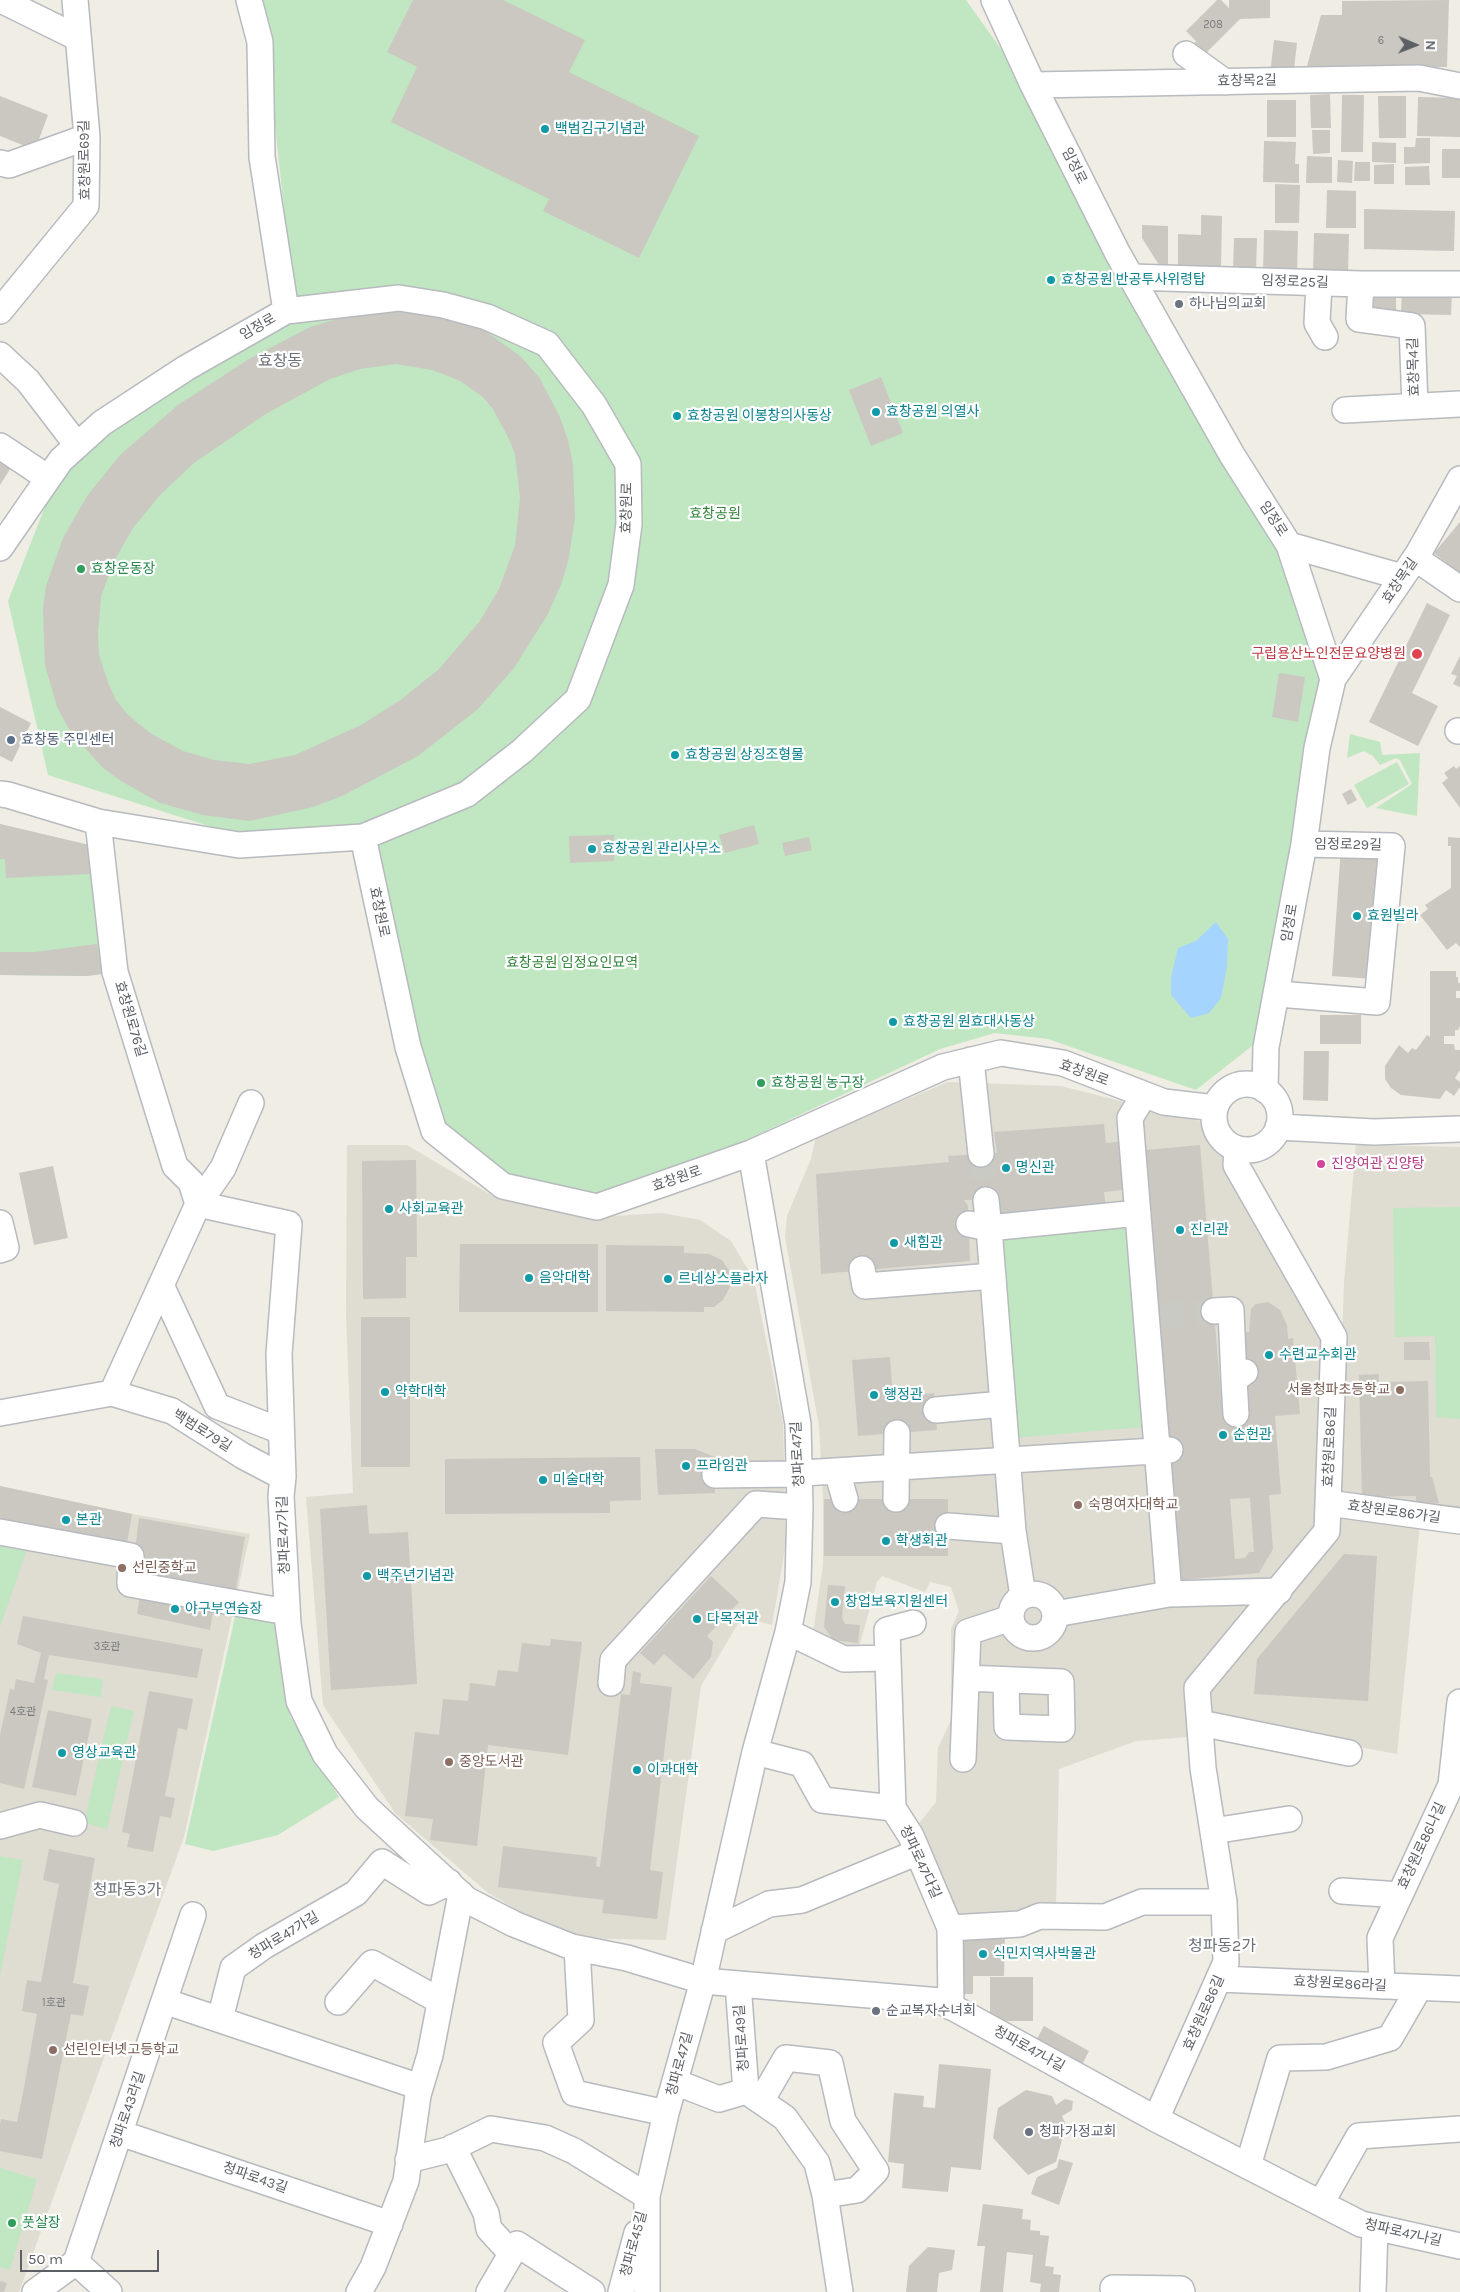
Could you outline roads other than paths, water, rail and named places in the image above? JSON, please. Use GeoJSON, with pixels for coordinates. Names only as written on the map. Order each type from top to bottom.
{"type":"FeatureCollection","features":[{"type":"Feature","properties":{"kind":"street","name":"효창원로69길"},"geometry":{"type":"LineString","coordinates":[[0,311],[86,206],[87,137],[75,0]]}},
{"type":"Feature","properties":{"kind":"street","name":"임정로"},"geometry":{"type":"LineString","coordinates":[[0,548],[61,460],[102,423],[186,368],[286,311],[262,157],[260,42],[249,0]]}},
{"type":"Feature","properties":{"kind":"street","name":"임정로"},"geometry":{"type":"LineString","coordinates":[[994,0],[1033,85],[1131,276],[1232,455],[1289,545],[1333,679],[1317,748],[1304,844],[1278,994],[1266,1047],[1265,1090]]}},
{"type":"Feature","properties":{"kind":"street"},"geometry":{"type":"LineString","coordinates":[[1,1],[78,38]]}},
{"type":"Feature","properties":{"kind":"street"},"geometry":{"type":"LineString","coordinates":[[1186,54],[1225,82]]}},
{"type":"Feature","properties":{"kind":"street","name":"효창목2길"},"geometry":{"type":"LineString","coordinates":[[1033,85],[1419,78],[1460,86]]}},
{"type":"Feature","properties":{"kind":"street"},"geometry":{"type":"LineString","coordinates":[[0,164],[9,165],[87,137]]}},
{"type":"Feature","properties":{"kind":"street","name":"임정로25길"},"geometry":{"type":"LineString","coordinates":[[1131,276],[1319,283],[1460,284]]}},
{"type":"Feature","properties":{"kind":"street"},"geometry":{"type":"LineString","coordinates":[[1319,283],[1317,323],[1325,337]]}},
{"type":"Feature","properties":{"kind":"street","name":"효창목4길"},"geometry":{"type":"LineString","coordinates":[[1361,284],[1359,319],[1412,326],[1415,406]]}},
{"type":"Feature","properties":{"kind":"street","name":"효창원로"},"geometry":{"type":"LineString","coordinates":[[0,794],[98,822],[239,845],[363,838],[466,794],[522,751],[578,699],[621,585],[629,524],[628,464],[594,405],[547,344],[488,317],[443,305],[399,298],[286,311]]}},
{"type":"Feature","properties":{"kind":"street"},"geometry":{"type":"LineString","coordinates":[[0,355],[28,381],[77,446]]}},
{"type":"Feature","properties":{"kind":"street","name":"효창목4길"},"geometry":{"type":"LineString","coordinates":[[1345,410],[1460,404]]}},
{"type":"Feature","properties":{"kind":"street"},"geometry":{"type":"LineString","coordinates":[[0,446],[48,478]]}},
{"type":"Feature","properties":{"kind":"street","name":"효창목길"},"geometry":{"type":"LineString","coordinates":[[1333,679],[1409,567],[1460,479]]}},
{"type":"Feature","properties":{"kind":"street"},"geometry":{"type":"LineString","coordinates":[[1289,545],[1409,567],[1460,589]]}},
{"type":"Feature","properties":{"kind":"street","name":"효창원로76길"},"geometry":{"type":"LineString","coordinates":[[98,822],[115,972],[175,1166],[191,1182],[198,1204]]}},
{"type":"Feature","properties":{"kind":"street","name":"효창원로"},"geometry":{"type":"LineString","coordinates":[[363,838],[408,1047],[434,1131],[503,1186],[597,1207],[751,1153],[943,1067],[1001,1053],[1063,1063],[1164,1102],[1215,1108]]}},
{"type":"Feature","properties":{"kind":"street","name":"임정로29길"},"geometry":{"type":"LineString","coordinates":[[1278,994],[1377,1002],[1392,846],[1304,844]]}},
{"type":"Feature","properties":{"kind":"street"},"geometry":{"type":"LineString","coordinates":[[971,1060],[981,1154]]}},
{"type":"Feature","properties":{"kind":"street"},"geometry":{"type":"LineString","coordinates":[[1246,1085],[1265,1090],[1278,1107],[1278,1127],[1274,1136],[1257,1149],[1237,1149],[1228,1144],[1220,1137],[1214,1118],[1215,1108],[1220,1098],[1236,1086],[1246,1085]]}},
{"type":"Feature","properties":{"kind":"street"},"geometry":{"type":"LineString","coordinates":[[1144,1095],[1130,1118],[1138,1213],[1153,1316],[1164,1451],[1168,1594]]}},
{"type":"Feature","properties":{"kind":"street"},"geometry":{"type":"LineString","coordinates":[[112,1393],[198,1204],[222,1168],[251,1104]]}},
{"type":"Feature","properties":{"kind":"street"},"geometry":{"type":"LineString","coordinates":[[1278,1127],[1374,1132],[1460,1129]]}},
{"type":"Feature","properties":{"kind":"street","name":"효창원로86길"},"geometry":{"type":"LineString","coordinates":[[1156,2119],[1226,1962],[1224,1902],[1203,1768],[1197,1688],[1327,1531],[1334,1337],[1236,1165],[1237,1149]]}},
{"type":"Feature","properties":{"kind":"street","name":"청파로47길"},"geometry":{"type":"LineString","coordinates":[[647,2292],[647,2196],[666,2113],[703,1981],[756,1752],[788,1632],[798,1582],[800,1507],[798,1424],[751,1153]]}},
{"type":"Feature","properties":{"kind":"street"},"geometry":{"type":"LineString","coordinates":[[986,1200],[979,1226],[993,1276],[1013,1531],[1023,1596]]}},
{"type":"Feature","properties":{"kind":"street","name":"청파로47가길"},"geometry":{"type":"LineString","coordinates":[[198,1204],[290,1224],[278,1354],[283,1477],[281,1496],[287,1612],[299,1701],[325,1754],[367,1808],[467,1900],[514,1924],[577,1948],[627,1958],[703,1981]]}},
{"type":"Feature","properties":{"kind":"street"},"geometry":{"type":"LineString","coordinates":[[979,1226],[1138,1213]]}},
{"type":"Feature","properties":{"kind":"street"},"geometry":{"type":"LineString","coordinates":[[0,1222],[6,1248],[0,1250]]}},
{"type":"Feature","properties":{"kind":"street"},"geometry":{"type":"LineString","coordinates":[[862,1269],[864,1286],[993,1276]]}},
{"type":"Feature","properties":{"kind":"street"},"geometry":{"type":"LineString","coordinates":[[161,1285],[217,1406],[281,1431]]}},
{"type":"Feature","properties":{"kind":"street"},"geometry":{"type":"LineString","coordinates":[[1214,1311],[1231,1310],[1240,1376],[1236,1414]]}},
{"type":"Feature","properties":{"kind":"street","name":"백범로79길"},"geometry":{"type":"LineString","coordinates":[[0,1413],[112,1393],[172,1411],[243,1456],[283,1477]]}},
{"type":"Feature","properties":{"kind":"street"},"geometry":{"type":"LineString","coordinates":[[936,1410],[1003,1404]]}},
{"type":"Feature","properties":{"kind":"street"},"geometry":{"type":"LineString","coordinates":[[896,1499],[898,1468],[897,1433]]}},
{"type":"Feature","properties":{"kind":"street"},"geometry":{"type":"LineString","coordinates":[[715,1475],[898,1468],[1164,1451]]}},
{"type":"Feature","properties":{"kind":"street"},"geometry":{"type":"LineString","coordinates":[[837,1471],[845,1499]]}},
{"type":"Feature","properties":{"kind":"street","name":"효창원로86가길"},"geometry":{"type":"LineString","coordinates":[[1328,1503],[1460,1521]]}},
{"type":"Feature","properties":{"kind":"street"},"geometry":{"type":"LineString","coordinates":[[611,1683],[613,1660],[756,1504],[800,1507]]}},
{"type":"Feature","properties":{"kind":"street"},"geometry":{"type":"LineString","coordinates":[[948,1526],[1013,1531]]}},
{"type":"Feature","properties":{"kind":"street"},"geometry":{"type":"LineString","coordinates":[[0,1532],[131,1556],[130,1584],[287,1612]]}},
{"type":"Feature","properties":{"kind":"street"},"geometry":{"type":"LineString","coordinates":[[1056,1614],[1168,1594],[1278,1591]]}},
{"type":"Feature","properties":{"kind":"street"},"geometry":{"type":"LineString","coordinates":[[1035,1594],[1046,1598],[1051,1603],[1056,1614],[1052,1628],[1048,1633],[1035,1639],[1022,1636],[1016,1631],[1011,1618],[1013,1606],[1023,1596],[1035,1594]]}},
{"type":"Feature","properties":{"kind":"street"},"geometry":{"type":"LineString","coordinates":[[963,1759],[968,1632],[1011,1618]]}},
{"type":"Feature","properties":{"kind":"street"},"geometry":{"type":"LineString","coordinates":[[756,1752],[802,1764],[822,1800],[893,1808],[886,1658],[887,1630],[913,1623]]}},
{"type":"Feature","properties":{"kind":"street"},"geometry":{"type":"LineString","coordinates":[[788,1632],[844,1659],[886,1658]]}},
{"type":"Feature","properties":{"kind":"street"},"geometry":{"type":"LineString","coordinates":[[966,1678],[1006,1680]]}},
{"type":"Feature","properties":{"kind":"street","name":"효창원로86나길"},"geometry":{"type":"LineString","coordinates":[[1382,1986],[1380,1938],[1400,1894],[1455,1786],[1460,1702]]}},
{"type":"Feature","properties":{"kind":"street"},"geometry":{"type":"LineString","coordinates":[[1200,1723],[1349,1753]]}},
{"type":"Feature","properties":{"kind":"street","name":"청파로47다길"},"geometry":{"type":"LineString","coordinates":[[893,1808],[911,1836],[950,1928],[951,2007]]}},
{"type":"Feature","properties":{"kind":"street"},"geometry":{"type":"LineString","coordinates":[[0,1826],[40,1815],[74,1823]]}},
{"type":"Feature","properties":{"kind":"street"},"geometry":{"type":"LineString","coordinates":[[1213,1830],[1289,1819]]}},
{"type":"Feature","properties":{"kind":"street"},"geometry":{"type":"LineString","coordinates":[[714,1931],[769,1904],[802,1900],[918,1852]]}},
{"type":"Feature","properties":{"kind":"street","name":"청파로47가길"},"geometry":{"type":"LineString","coordinates":[[220,2019],[233,1968],[264,1946],[356,1893],[382,1862],[429,1892],[455,1888]]}},
{"type":"Feature","properties":{"kind":"street"},"geometry":{"type":"LineString","coordinates":[[359,2292],[374,2268],[406,2181],[420,2087],[430,2055],[440,2001],[455,1888]]}},
{"type":"Feature","properties":{"kind":"street"},"geometry":{"type":"LineString","coordinates":[[1342,1891],[1400,1894]]}},
{"type":"Feature","properties":{"kind":"street"},"geometry":{"type":"LineString","coordinates":[[950,1928],[1020,1924],[1040,1916],[1104,1917],[1142,1902],[1224,1902]]}},
{"type":"Feature","properties":{"kind":"street","name":"청파로43라길"},"geometry":{"type":"LineString","coordinates":[[76,2262],[193,1916]]}},
{"type":"Feature","properties":{"kind":"street"},"geometry":{"type":"LineString","coordinates":[[577,1948],[581,2020],[556,2043],[574,2092],[666,2113]]}},
{"type":"Feature","properties":{"kind":"street"},"geometry":{"type":"LineString","coordinates":[[338,2002],[372,1963],[440,2001]]}},
{"type":"Feature","properties":{"kind":"street","name":"효창원로86라길"},"geometry":{"type":"LineString","coordinates":[[1219,1979],[1460,1990]]}},
{"type":"Feature","properties":{"kind":"street","name":"청파로47나길"},"geometry":{"type":"LineString","coordinates":[[703,1981],[941,2001],[1156,2119],[1361,2224],[1460,2246]]}},
{"type":"Feature","properties":{"kind":"street","name":"청파로49길"},"geometry":{"type":"LineString","coordinates":[[675,2082],[719,2100],[753,2096],[738,1984]]}},
{"type":"Feature","properties":{"kind":"street"},"geometry":{"type":"LineString","coordinates":[[1248,2166],[1280,2058],[1326,2057],[1390,2038],[1419,1988]]}},
{"type":"Feature","properties":{"kind":"street"},"geometry":{"type":"LineString","coordinates":[[164,2001],[420,2087]]}},
{"type":"Feature","properties":{"kind":"street"},"geometry":{"type":"LineString","coordinates":[[825,2196],[857,2190],[876,2171],[844,2121],[830,2063],[786,2058],[753,2096],[785,2118],[816,2163],[825,2196],[840,2292]]}},
{"type":"Feature","properties":{"kind":"street"},"geometry":{"type":"LineString","coordinates":[[408,2160],[453,2147],[491,2129],[545,2138],[574,2151],[647,2196]]}},
{"type":"Feature","properties":{"kind":"street"},"geometry":{"type":"LineString","coordinates":[[1321,2203],[1358,2136],[1460,2129]]}},
{"type":"Feature","properties":{"kind":"street","name":"청파로43길"},"geometry":{"type":"LineString","coordinates":[[120,2132],[390,2224]]}},
{"type":"Feature","properties":{"kind":"street"},"geometry":{"type":"LineString","coordinates":[[453,2147],[486,2213],[489,2229],[511,2253]]}},
{"type":"Feature","properties":{"kind":"street","name":"청파로45길"},"geometry":{"type":"LineString","coordinates":[[621,2292],[647,2196]]}},
{"type":"Feature","properties":{"kind":"street"},"geometry":{"type":"LineString","coordinates":[[1373,2292],[1375,2227]]}},
{"type":"Feature","properties":{"kind":"street"},"geometry":{"type":"LineString","coordinates":[[489,2292],[516,2244],[592,2292]]}},
{"type":"Feature","properties":{"kind":"street"},"geometry":{"type":"LineString","coordinates":[[35,2292],[76,2262],[109,2292]]}},
{"type":"Feature","properties":{"kind":"street"},"geometry":{"type":"LineString","coordinates":[[1113,2288],[1181,2289],[1182,2292]]}},
{"type":"Feature","properties":{"kind":"water"},"geometry":{"type":"Polygon","coordinates":[[[1216,922],[1228,939],[1227,967],[1221,998],[1209,1013],[1191,1018],[1171,995],[1171,978],[1178,948],[1196,941],[1216,922]]]}},
{"type":"Feature","properties":{"kind":"tunnel"},"geometry":{"type":"LineString","coordinates":[[981,1154],[986,1200]]}},
{"type":"Feature","properties":{"kind":"tunnel"},"geometry":{"type":"LineString","coordinates":[[1159,1316],[1214,1311]]}},
{"type":"Feature","properties":{"kind":"place","name":"백범김구기념관"},"geometry":{"type":"Point","coordinates":[545,129]}},
{"type":"Feature","properties":{"kind":"place","name":"효창공원 반공투사위령탑"},"geometry":{"type":"Point","coordinates":[1051,280]}},
{"type":"Feature","properties":{"kind":"place","name":"하나님의교회"},"geometry":{"type":"Point","coordinates":[1179,304]}},
{"type":"Feature","properties":{"kind":"place","name":"효창공원 의열사"},"geometry":{"type":"Point","coordinates":[876,412]}},
{"type":"Feature","properties":{"kind":"place","name":"효창공원 이봉창의사동상"},"geometry":{"type":"Point","coordinates":[677,416]}},
{"type":"Feature","properties":{"kind":"place","name":"효창운동장"},"geometry":{"type":"Point","coordinates":[81,569]}},
{"type":"Feature","properties":{"kind":"place","name":"구립용산노인전문요양병원"},"geometry":{"type":"Point","coordinates":[1417,654]}},
{"type":"Feature","properties":{"kind":"place","name":"효창동 주민센터"},"geometry":{"type":"Point","coordinates":[11,740]}},
{"type":"Feature","properties":{"kind":"place","name":"효창공원 상징조형물"},"geometry":{"type":"Point","coordinates":[675,755]}},
{"type":"Feature","properties":{"kind":"place","name":"효창공원 관리사무소"},"geometry":{"type":"Point","coordinates":[592,849]}},
{"type":"Feature","properties":{"kind":"place","name":"효원빌라"},"geometry":{"type":"Point","coordinates":[1357,916]}},
{"type":"Feature","properties":{"kind":"place","name":"효창공원 원효대사동상"},"geometry":{"type":"Point","coordinates":[893,1022]}},
{"type":"Feature","properties":{"kind":"place","name":"효창공원 농구장"},"geometry":{"type":"Point","coordinates":[761,1083]}},
{"type":"Feature","properties":{"kind":"place","name":"진양여관 진양탕"},"geometry":{"type":"Point","coordinates":[1321,1164]}},
{"type":"Feature","properties":{"kind":"place","name":"명신관"},"geometry":{"type":"Point","coordinates":[1006,1168]}},
{"type":"Feature","properties":{"kind":"place","name":"사회교육관"},"geometry":{"type":"Point","coordinates":[389,1209]}},
{"type":"Feature","properties":{"kind":"place","name":"진리관"},"geometry":{"type":"Point","coordinates":[1180,1230]}},
{"type":"Feature","properties":{"kind":"place","name":"새힘관"},"geometry":{"type":"Point","coordinates":[894,1243]}},
{"type":"Feature","properties":{"kind":"place","name":"음악대학"},"geometry":{"type":"Point","coordinates":[529,1278]}},
{"type":"Feature","properties":{"kind":"place","name":"르네상스플라자"},"geometry":{"type":"Point","coordinates":[668,1279]}},
{"type":"Feature","properties":{"kind":"place","name":"수련교수회관"},"geometry":{"type":"Point","coordinates":[1269,1355]}},
{"type":"Feature","properties":{"kind":"place","name":"서울청파초등학교"},"geometry":{"type":"Point","coordinates":[1400,1390]}},
{"type":"Feature","properties":{"kind":"place","name":"약학대학"},"geometry":{"type":"Point","coordinates":[385,1392]}},
{"type":"Feature","properties":{"kind":"place","name":"행정관"},"geometry":{"type":"Point","coordinates":[874,1395]}},
{"type":"Feature","properties":{"kind":"place","name":"순헌관"},"geometry":{"type":"Point","coordinates":[1223,1435]}},
{"type":"Feature","properties":{"kind":"place","name":"프라임관"},"geometry":{"type":"Point","coordinates":[686,1466]}},
{"type":"Feature","properties":{"kind":"place","name":"미술대학"},"geometry":{"type":"Point","coordinates":[543,1480]}},
{"type":"Feature","properties":{"kind":"place","name":"숙명여자대학교"},"geometry":{"type":"Point","coordinates":[1078,1505]}},
{"type":"Feature","properties":{"kind":"place","name":"본관"},"geometry":{"type":"Point","coordinates":[66,1520]}},
{"type":"Feature","properties":{"kind":"place","name":"학생회관"},"geometry":{"type":"Point","coordinates":[886,1541]}},
{"type":"Feature","properties":{"kind":"place","name":"선린중학교"},"geometry":{"type":"Point","coordinates":[122,1568]}},
{"type":"Feature","properties":{"kind":"place","name":"백주년기념관"},"geometry":{"type":"Point","coordinates":[367,1576]}},
{"type":"Feature","properties":{"kind":"place","name":"창업보육지원센터"},"geometry":{"type":"Point","coordinates":[835,1602]}},
{"type":"Feature","properties":{"kind":"place","name":"야구부연습장"},"geometry":{"type":"Point","coordinates":[175,1609]}},
{"type":"Feature","properties":{"kind":"place","name":"다목적관"},"geometry":{"type":"Point","coordinates":[697,1619]}},
{"type":"Feature","properties":{"kind":"place","name":"영상교육관"},"geometry":{"type":"Point","coordinates":[62,1753]}},
{"type":"Feature","properties":{"kind":"place","name":"중앙도서관"},"geometry":{"type":"Point","coordinates":[449,1762]}},
{"type":"Feature","properties":{"kind":"place","name":"이과대학"},"geometry":{"type":"Point","coordinates":[637,1770]}},
{"type":"Feature","properties":{"kind":"place","name":"식민지역사박물관"},"geometry":{"type":"Point","coordinates":[983,1954]}},
{"type":"Feature","properties":{"kind":"place","name":"순교복자수녀회"},"geometry":{"type":"Point","coordinates":[876,2011]}},
{"type":"Feature","properties":{"kind":"place","name":"선린인터넷고등학교"},"geometry":{"type":"Point","coordinates":[53,2050]}},
{"type":"Feature","properties":{"kind":"place","name":"청파가정교회"},"geometry":{"type":"Point","coordinates":[1029,2132]}},
{"type":"Feature","properties":{"kind":"place","name":"풋살장"},"geometry":{"type":"Point","coordinates":[12,2223]}},
{"type":"Feature","properties":{"kind":"district","name":"효창동"},"geometry":{"type":"Point","coordinates":[280,361]}},
{"type":"Feature","properties":{"kind":"district","name":"청파동3가"},"geometry":{"type":"Point","coordinates":[127,1890]}},
{"type":"Feature","properties":{"kind":"district","name":"청파동2가"},"geometry":{"type":"Point","coordinates":[1222,1946]}},
{"type":"Feature","properties":{"kind":"park label","name":"효창공원"},"geometry":{"type":"Point","coordinates":[715,514]}},
{"type":"Feature","properties":{"kind":"park label","name":"효창공원 임정요인묘역"},"geometry":{"type":"Point","coordinates":[572,963]}}]}
